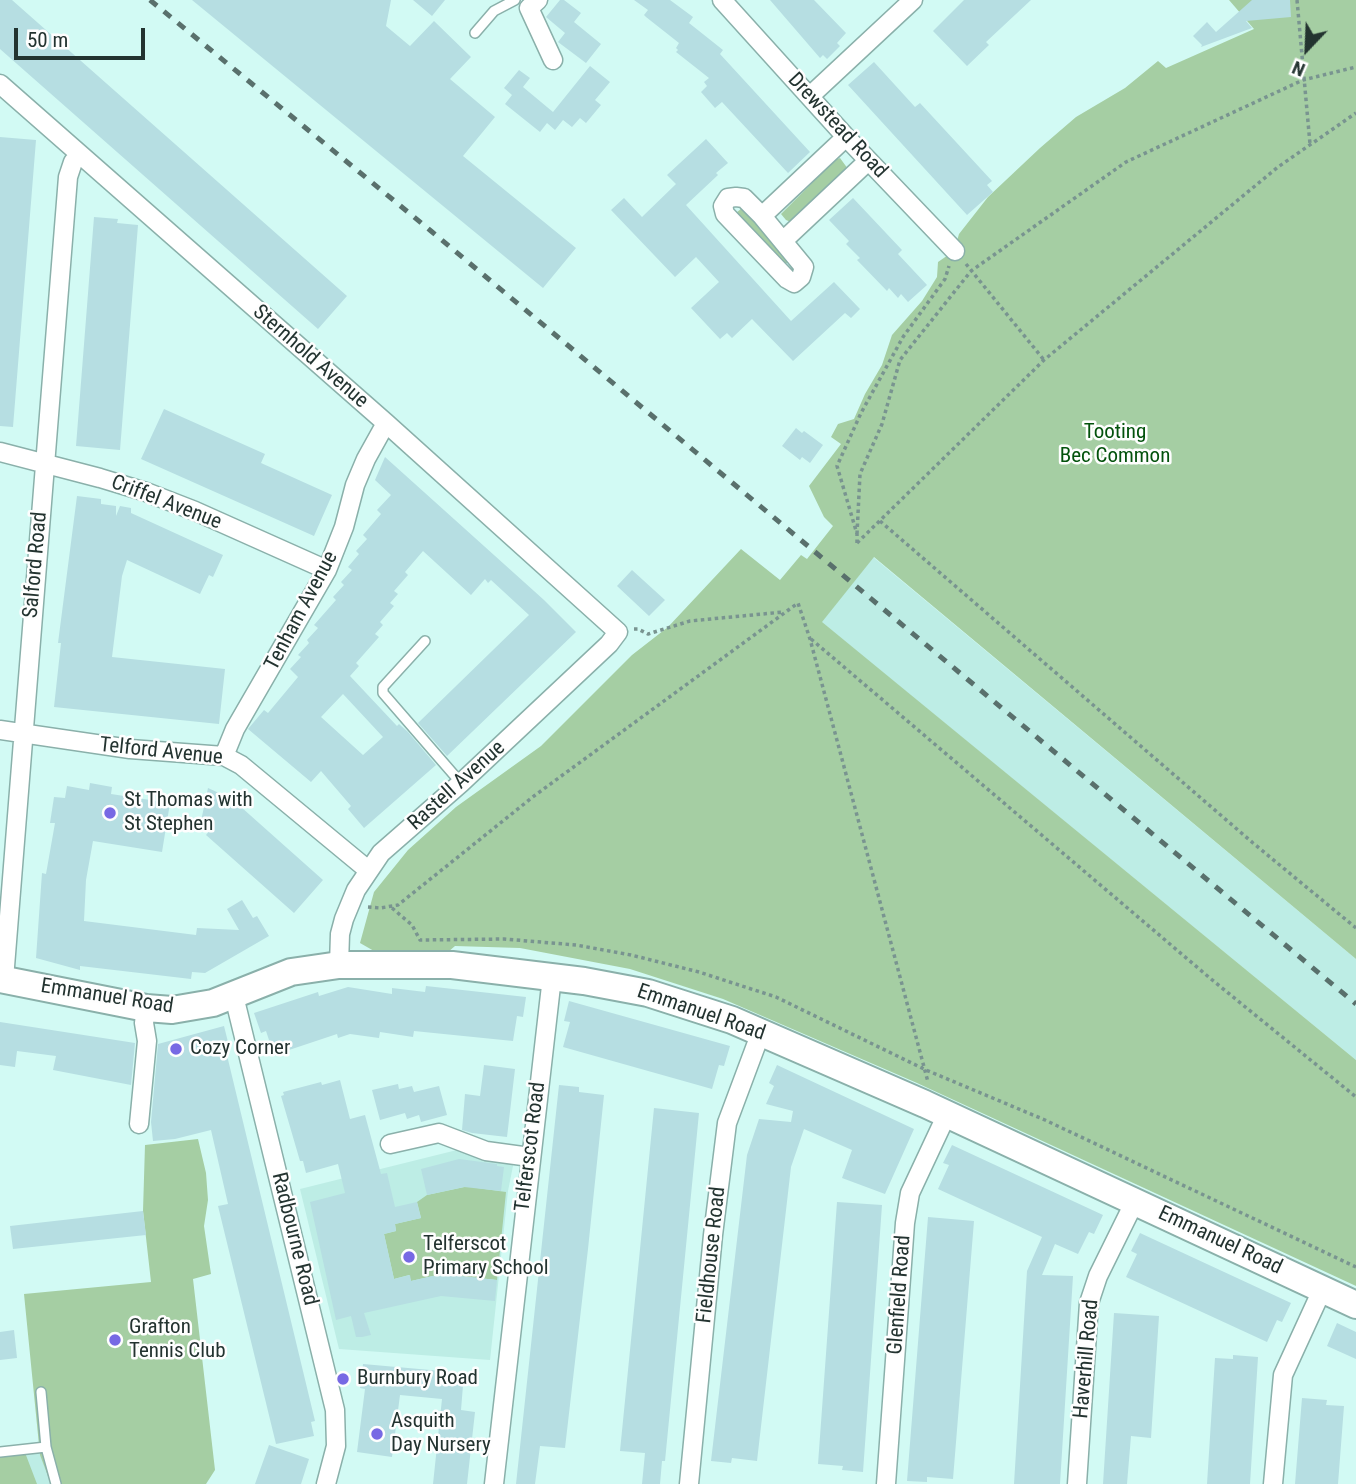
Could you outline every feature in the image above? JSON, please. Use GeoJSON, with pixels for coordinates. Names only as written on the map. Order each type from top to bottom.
{"type":"FeatureCollection","features":[{"type":"Feature","properties":{"kind":"street","name":"Drewstead Road"},"geometry":{"type":"LineString","coordinates":[[722,0],[954,251]]}},
{"type":"Feature","properties":{"kind":"street"},"geometry":{"type":"LineString","coordinates":[[810,96],[913,0]]}},
{"type":"Feature","properties":{"kind":"street"},"geometry":{"type":"LineString","coordinates":[[526,2],[553,60]]}},
{"type":"Feature","properties":{"kind":"street","name":"Sternhold Avenue"},"geometry":{"type":"LineString","coordinates":[[0,85],[386,423],[618,632]]}},
{"type":"Feature","properties":{"kind":"street"},"geometry":{"type":"LineString","coordinates":[[762,216],[846,137]]}},
{"type":"Feature","properties":{"kind":"street","name":"Salford Road"},"geometry":{"type":"LineString","coordinates":[[2,979],[68,177],[73,162],[79,155]]}},
{"type":"Feature","properties":{"kind":"street"},"geometry":{"type":"LineString","coordinates":[[784,240],[868,161]]}},
{"type":"Feature","properties":{"kind":"street"},"geometry":{"type":"LineString","coordinates":[[728,198],[744,198],[762,216],[804,267],[801,278],[794,283],[787,279],[725,214],[723,206],[728,198]]}},
{"type":"Feature","properties":{"kind":"street","name":"Tenham Avenue"},"geometry":{"type":"LineString","coordinates":[[224,756],[235,729],[327,570],[344,527],[355,485],[378,434],[386,423]]}},
{"type":"Feature","properties":{"kind":"street","name":"Criffel Avenue"},"geometry":{"type":"LineString","coordinates":[[0,452],[146,492],[327,570]]}},
{"type":"Feature","properties":{"kind":"street","name":"Rastell Avenue"},"geometry":{"type":"LineString","coordinates":[[339,965],[340,934],[344,919],[368,870],[381,853],[461,783],[609,644],[618,632]]}},
{"type":"Feature","properties":{"kind":"street","name":"Telford Avenue"},"geometry":{"type":"LineString","coordinates":[[0,730],[130,749],[224,756],[241,765],[368,870]]}},
{"type":"Feature","properties":{"kind":"street","name":"Emmanuel Road"},"geometry":{"type":"LineString","coordinates":[[2,979],[146,1008],[186,1009],[234,996],[291,972],[339,965],[452,965],[552,976],[648,993],[705,1010],[761,1032],[1135,1200],[1356,1305]]}},
{"type":"Feature","properties":{"kind":"street","name":"Telferscot Road"},"geometry":{"type":"LineString","coordinates":[[494,1484],[552,976]]}},
{"type":"Feature","properties":{"kind":"street","name":"Radbourne Road"},"geometry":{"type":"LineString","coordinates":[[234,996],[335,1410],[336,1446],[326,1484]]}},
{"type":"Feature","properties":{"kind":"street"},"geometry":{"type":"LineString","coordinates":[[138,1124],[147,1041],[144,1023],[146,1008]]}},
{"type":"Feature","properties":{"kind":"street","name":"Fieldhouse Road"},"geometry":{"type":"LineString","coordinates":[[689,1484],[713,1235],[727,1123],[761,1032]]}},
{"type":"Feature","properties":{"kind":"street","name":"Glenfield Road"},"geometry":{"type":"LineString","coordinates":[[886,1484],[905,1223],[910,1193],[947,1114]]}},
{"type":"Feature","properties":{"kind":"street"},"geometry":{"type":"LineString","coordinates":[[390,1144],[439,1133],[486,1151],[530,1157]]}},
{"type":"Feature","properties":{"kind":"street","name":"Haverhill Road"},"geometry":{"type":"LineString","coordinates":[[1077,1484],[1089,1303],[1098,1276],[1135,1200]]}},
{"type":"Feature","properties":{"kind":"street"},"geometry":{"type":"LineString","coordinates":[[1273,1484],[1283,1375],[1322,1290]]}},
{"type":"Feature","properties":{"kind":"lane"},"geometry":{"type":"LineString","coordinates":[[475,33],[494,11],[526,2]]}},
{"type":"Feature","properties":{"kind":"lane"},"geometry":{"type":"LineString","coordinates":[[425,641],[383,687],[383,693],[461,783]]}},
{"type":"Feature","properties":{"kind":"lane"},"geometry":{"type":"LineString","coordinates":[[41,1392],[46,1447],[56,1484]]}},
{"type":"Feature","properties":{"kind":"lane"},"geometry":{"type":"LineString","coordinates":[[0,1452],[46,1447]]}},
{"type":"Feature","properties":{"kind":"path"},"geometry":{"type":"LineString","coordinates":[[1297,0],[1310,144]]}},
{"type":"Feature","properties":{"kind":"path"},"geometry":{"type":"LineString","coordinates":[[1356,67],[1303,80],[1126,162],[971,271],[900,360],[882,424],[860,474],[857,543],[1044,360],[1278,167],[1356,113]]}},
{"type":"Feature","properties":{"kind":"path"},"geometry":{"type":"LineString","coordinates":[[954,251],[1044,360]]}},
{"type":"Feature","properties":{"kind":"path"},"geometry":{"type":"LineString","coordinates":[[857,534],[838,466],[861,413],[903,337],[945,279],[954,251]]}},
{"type":"Feature","properties":{"kind":"path"},"geometry":{"type":"LineString","coordinates":[[880,521],[1356,928]]}},
{"type":"Feature","properties":{"kind":"path"},"geometry":{"type":"LineString","coordinates":[[366,906],[380,908],[398,905],[534,796],[798,603],[926,1070],[927,1090]]}},
{"type":"Feature","properties":{"kind":"path"},"geometry":{"type":"LineString","coordinates":[[618,632],[638,629],[648,634],[690,621],[786,611]]}},
{"type":"Feature","properties":{"kind":"path"},"geometry":{"type":"LineString","coordinates":[[810,639],[1211,979],[1356,1097]]}},
{"type":"Feature","properties":{"kind":"shaded area"},"geometry":{"type":"Polygon","coordinates":[[[873,557],[1356,959],[1356,1060],[821,622],[873,557]]]}},
{"type":"Feature","properties":{"kind":"shaded area","name":"Telferscot Primary School"},"geometry":{"type":"Polygon","coordinates":[[[457,1150],[515,1156],[508,1191],[490,1360],[339,1349],[300,1189],[457,1150]]]}},
{"type":"Feature","properties":{"kind":"shaded area"},"geometry":{"type":"Polygon","coordinates":[[[39,1448],[51,1484],[0,1484],[0,1452],[39,1448]]]}},
{"type":"Feature","properties":{"kind":"green space","name":"Tooting Bec Common"},"geometry":{"type":"Polygon","coordinates":[[[1229,0],[1356,0],[1356,959],[874,557],[822,622],[1356,1060],[1356,1286],[917,1083],[723,999],[630,969],[520,948],[455,946],[448,952],[374,951],[360,943],[374,892],[408,850],[456,807],[541,746],[632,655],[668,627],[741,549],[780,580],[801,555],[807,559],[833,526],[824,517],[809,486],[841,444],[831,437],[838,424],[854,419],[882,365],[892,335],[922,301],[937,277],[938,262],[954,251],[959,234],[988,197],[1076,117],[1125,88],[1158,61],[1166,68],[1254,29],[1229,0]]]}},
{"type":"Feature","properties":{"kind":"green space"},"geometry":{"type":"Polygon","coordinates":[[[840,158],[848,169],[793,223],[786,220],[781,214],[840,158]]]}},
{"type":"Feature","properties":{"kind":"green space"},"geometry":{"type":"Polygon","coordinates":[[[742,208],[791,261],[780,266],[736,213],[742,208]]]}},
{"type":"Feature","properties":{"kind":"green space","name":"Grafton Tennis Club"},"geometry":{"type":"Polygon","coordinates":[[[198,1139],[206,1173],[208,1200],[204,1226],[211,1274],[193,1279],[215,1470],[206,1484],[51,1484],[40,1455],[24,1294],[151,1282],[143,1211],[145,1145],[198,1139]]]}},
{"type":"Feature","properties":{"kind":"green space"},"geometry":{"type":"Polygon","coordinates":[[[474,1185],[477,1188],[506,1192],[497,1280],[449,1275],[411,1281],[409,1275],[394,1279],[384,1234],[396,1231],[395,1224],[421,1218],[417,1202],[427,1195],[474,1185]]]}},
{"type":"Feature","properties":{"kind":"green space"},"geometry":{"type":"Polygon","coordinates":[[[24,1450],[37,1484],[0,1484],[0,1452],[24,1450]]]}},
{"type":"Feature","properties":{"kind":"building"},"geometry":{"type":"Polygon","coordinates":[[[0,0],[12,0],[347,296],[318,329],[0,49],[0,0]]]}},
{"type":"Feature","properties":{"kind":"building"},"geometry":{"type":"Polygon","coordinates":[[[192,0],[391,0],[386,26],[410,46],[434,21],[471,57],[450,79],[495,117],[463,156],[576,248],[543,288],[192,0]]]}},
{"type":"Feature","properties":{"kind":"building"},"geometry":{"type":"Polygon","coordinates":[[[413,0],[445,0],[432,16],[413,0]]]}},
{"type":"Feature","properties":{"kind":"building"},"geometry":{"type":"Polygon","coordinates":[[[560,0],[564,0],[581,13],[574,22],[601,44],[586,63],[558,42],[565,33],[546,17],[560,0]]]}},
{"type":"Feature","properties":{"kind":"building"},"geometry":{"type":"Polygon","coordinates":[[[634,0],[670,0],[693,17],[689,23],[723,50],[720,54],[810,152],[788,173],[722,102],[715,108],[701,92],[707,86],[704,82],[709,78],[676,52],[679,43],[646,17],[644,15],[648,10],[634,0]]]}},
{"type":"Feature","properties":{"kind":"building"},"geometry":{"type":"Polygon","coordinates":[[[770,0],[814,0],[846,33],[837,43],[840,46],[827,59],[823,55],[820,58],[770,0]]]}},
{"type":"Feature","properties":{"kind":"building"},"geometry":{"type":"Polygon","coordinates":[[[964,0],[1031,0],[986,42],[989,45],[967,66],[933,31],[964,0]]]}},
{"type":"Feature","properties":{"kind":"building"},"geometry":{"type":"Polygon","coordinates":[[[1252,0],[1290,0],[1291,17],[1246,21],[1252,28],[1201,47],[1193,36],[1207,22],[1216,32],[1252,0]]]}},
{"type":"Feature","properties":{"kind":"building"},"geometry":{"type":"Polygon","coordinates":[[[874,62],[915,107],[920,103],[992,181],[987,185],[993,192],[967,215],[848,85],[874,62]]]}},
{"type":"Feature","properties":{"kind":"building"},"geometry":{"type":"Polygon","coordinates":[[[590,66],[610,82],[595,100],[601,105],[586,123],[580,118],[572,127],[563,120],[555,130],[547,123],[540,132],[505,104],[512,95],[504,88],[519,70],[530,78],[523,87],[553,112],[590,66]]]}},
{"type":"Feature","properties":{"kind":"building"},"geometry":{"type":"Polygon","coordinates":[[[0,137],[36,140],[13,427],[0,426],[0,137]]]}},
{"type":"Feature","properties":{"kind":"building"},"geometry":{"type":"Polygon","coordinates":[[[706,139],[728,163],[686,205],[791,321],[834,282],[860,309],[851,318],[845,313],[793,361],[752,319],[732,338],[727,333],[720,339],[691,308],[719,282],[696,257],[675,277],[611,210],[624,198],[642,217],[676,184],[667,175],[706,139]]]}},
{"type":"Feature","properties":{"kind":"building"},"geometry":{"type":"Polygon","coordinates":[[[853,198],[902,250],[898,254],[927,285],[908,302],[901,294],[898,298],[889,288],[887,291],[857,260],[860,258],[846,244],[849,241],[829,220],[853,198]]]}},
{"type":"Feature","properties":{"kind":"building"},"geometry":{"type":"Polygon","coordinates":[[[94,217],[118,219],[117,223],[138,225],[120,450],[76,446],[94,217]]]}},
{"type":"Feature","properties":{"kind":"building"},"geometry":{"type":"Polygon","coordinates":[[[164,409],[265,454],[261,463],[332,495],[314,536],[141,459],[164,409]]]}},
{"type":"Feature","properties":{"kind":"building"},"geometry":{"type":"Polygon","coordinates":[[[796,428],[823,445],[810,463],[802,457],[800,460],[782,446],[796,428]]]}},
{"type":"Feature","properties":{"kind":"building"},"geometry":{"type":"Polygon","coordinates":[[[385,457],[576,632],[447,756],[418,723],[529,615],[491,580],[488,583],[485,579],[471,595],[423,551],[405,572],[408,575],[394,591],[398,594],[390,603],[394,606],[380,622],[383,625],[375,634],[379,637],[356,663],[359,666],[350,676],[397,726],[399,724],[408,732],[436,765],[364,828],[348,809],[351,806],[321,771],[311,782],[248,729],[264,710],[268,713],[298,677],[290,669],[301,657],[298,655],[309,643],[307,640],[318,628],[314,625],[336,600],[333,597],[344,585],[341,582],[352,570],[348,567],[359,554],[356,551],[367,539],[363,535],[381,514],[377,510],[391,495],[375,480],[385,457]],[[343,694],[321,717],[363,755],[383,737],[343,694]]]}},
{"type":"Feature","properties":{"kind":"building"},"geometry":{"type":"Polygon","coordinates":[[[77,496],[101,499],[101,504],[116,506],[116,516],[120,506],[131,508],[131,513],[223,555],[213,577],[209,575],[200,594],[127,560],[122,576],[112,657],[225,669],[219,724],[54,707],[61,643],[58,643],[77,496]]]}},
{"type":"Feature","properties":{"kind":"building"},"geometry":{"type":"Polygon","coordinates":[[[632,570],[665,600],[649,616],[617,586],[632,570]]]}},
{"type":"Feature","properties":{"kind":"building"},"geometry":{"type":"Polygon","coordinates":[[[90,783],[112,787],[111,794],[170,803],[162,852],[93,841],[86,880],[84,921],[196,935],[197,928],[239,930],[227,909],[242,900],[253,918],[257,916],[269,936],[205,973],[192,972],[191,979],[80,966],[80,970],[36,958],[42,873],[46,874],[55,823],[50,823],[54,797],[65,798],[67,786],[89,790],[90,783]]]}},
{"type":"Feature","properties":{"kind":"building"},"geometry":{"type":"Polygon","coordinates":[[[208,788],[232,799],[323,880],[294,913],[206,835],[214,825],[201,821],[208,788]]]}},
{"type":"Feature","properties":{"kind":"building"},"geometry":{"type":"Polygon","coordinates":[[[426,986],[526,997],[523,1017],[517,1016],[513,1041],[414,1031],[413,1037],[380,1032],[379,1038],[350,1034],[338,1038],[337,1034],[274,1055],[266,1031],[261,1033],[254,1013],[318,992],[319,996],[348,987],[392,994],[392,988],[425,992],[426,986]]]}},
{"type":"Feature","properties":{"kind":"building"},"geometry":{"type":"Polygon","coordinates":[[[569,1001],[730,1046],[724,1066],[719,1065],[712,1089],[563,1047],[570,1022],[564,1021],[569,1001]]]}},
{"type":"Feature","properties":{"kind":"building"},"geometry":{"type":"Polygon","coordinates":[[[0,1022],[135,1043],[131,1085],[53,1070],[56,1056],[17,1051],[15,1067],[0,1065],[0,1022]]]}},
{"type":"Feature","properties":{"kind":"building"},"geometry":{"type":"Polygon","coordinates":[[[224,1026],[229,1046],[225,1047],[315,1421],[311,1422],[314,1436],[276,1444],[218,1206],[228,1204],[211,1130],[175,1139],[153,1141],[151,1122],[158,1044],[224,1026]]]}},
{"type":"Feature","properties":{"kind":"building"},"geometry":{"type":"Polygon","coordinates":[[[484,1065],[515,1069],[507,1137],[462,1130],[465,1094],[480,1096],[484,1065]]]}},
{"type":"Feature","properties":{"kind":"building"},"geometry":{"type":"Polygon","coordinates":[[[777,1065],[914,1129],[885,1194],[842,1178],[852,1150],[804,1129],[791,1167],[757,1461],[732,1458],[731,1463],[711,1461],[747,1155],[759,1119],[791,1122],[793,1111],[766,1104],[774,1086],[769,1083],[777,1065]]]}},
{"type":"Feature","properties":{"kind":"building"},"geometry":{"type":"Polygon","coordinates":[[[340,1080],[350,1119],[365,1115],[381,1174],[387,1173],[395,1207],[417,1202],[421,1218],[395,1224],[396,1231],[384,1234],[394,1279],[410,1275],[411,1281],[442,1274],[497,1280],[495,1301],[441,1296],[364,1313],[371,1335],[362,1337],[356,1337],[351,1316],[336,1320],[310,1202],[345,1193],[338,1164],[306,1173],[281,1096],[284,1095],[283,1092],[340,1080]]]}},
{"type":"Feature","properties":{"kind":"building"},"geometry":{"type":"Polygon","coordinates":[[[398,1084],[399,1089],[412,1086],[414,1092],[439,1086],[447,1115],[421,1122],[419,1115],[407,1119],[405,1113],[380,1120],[372,1090],[398,1084]]]}},
{"type":"Feature","properties":{"kind":"building"},"geometry":{"type":"Polygon","coordinates":[[[559,1085],[579,1087],[579,1092],[604,1095],[588,1249],[565,1448],[540,1446],[535,1484],[516,1484],[559,1085]]]}},
{"type":"Feature","properties":{"kind":"building"},"geometry":{"type":"Polygon","coordinates":[[[654,1108],[699,1113],[665,1461],[662,1461],[660,1484],[642,1484],[645,1453],[620,1451],[654,1108]]]}},
{"type":"Feature","properties":{"kind":"building"},"geometry":{"type":"Polygon","coordinates":[[[952,1145],[1103,1215],[1094,1234],[1089,1232],[1078,1254],[1055,1244],[1042,1275],[1073,1276],[1060,1484],[1014,1484],[1027,1271],[1042,1237],[938,1189],[949,1165],[943,1163],[952,1145]]]}},
{"type":"Feature","properties":{"kind":"building"},"geometry":{"type":"Polygon","coordinates":[[[459,1159],[504,1167],[501,1191],[464,1187],[427,1195],[421,1169],[459,1159]]]}},
{"type":"Feature","properties":{"kind":"building"},"geometry":{"type":"Polygon","coordinates":[[[837,1202],[882,1205],[863,1472],[842,1470],[843,1466],[818,1464],[837,1202]]]}},
{"type":"Feature","properties":{"kind":"building"},"geometry":{"type":"Polygon","coordinates":[[[143,1211],[146,1235],[13,1249],[10,1226],[143,1211]]]}},
{"type":"Feature","properties":{"kind":"building"},"geometry":{"type":"Polygon","coordinates":[[[928,1217],[974,1221],[953,1479],[927,1477],[927,1482],[907,1481],[928,1217]]]}},
{"type":"Feature","properties":{"kind":"building"},"geometry":{"type":"Polygon","coordinates":[[[1140,1233],[1291,1303],[1282,1322],[1277,1320],[1267,1342],[1126,1277],[1137,1254],[1131,1251],[1140,1233]]]}},
{"type":"Feature","properties":{"kind":"building"},"geometry":{"type":"Polygon","coordinates":[[[1114,1313],[1159,1316],[1151,1438],[1131,1436],[1127,1484],[1103,1484],[1114,1313]]]}},
{"type":"Feature","properties":{"kind":"building"},"geometry":{"type":"Polygon","coordinates":[[[1337,1323],[1356,1332],[1356,1359],[1327,1346],[1337,1323]]]}},
{"type":"Feature","properties":{"kind":"building"},"geometry":{"type":"Polygon","coordinates":[[[14,1330],[17,1358],[0,1360],[0,1332],[14,1330]]]}},
{"type":"Feature","properties":{"kind":"building"},"geometry":{"type":"Polygon","coordinates":[[[1233,1355],[1258,1357],[1250,1484],[1207,1484],[1215,1358],[1233,1359],[1233,1355]]]}},
{"type":"Feature","properties":{"kind":"building"},"geometry":{"type":"Polygon","coordinates":[[[363,1364],[464,1373],[461,1410],[475,1412],[467,1484],[433,1484],[442,1399],[400,1395],[392,1457],[357,1452],[365,1389],[360,1388],[363,1364]]]}},
{"type":"Feature","properties":{"kind":"building"},"geometry":{"type":"Polygon","coordinates":[[[1302,1398],[1327,1400],[1326,1405],[1344,1406],[1338,1484],[1295,1484],[1302,1398]]]}},
{"type":"Feature","properties":{"kind":"building"},"geometry":{"type":"Polygon","coordinates":[[[269,1445],[309,1459],[301,1484],[255,1484],[269,1445]]]}},
{"type":"Feature","properties":{"kind":"railway"},"geometry":{"type":"LineString","coordinates":[[150,0],[431,231],[1356,1004]]}},
{"type":"Feature","properties":{"kind":"place","name":"St Thomas with St Stephen"},"geometry":{"type":"Point","coordinates":[110,813]}},
{"type":"Feature","properties":{"kind":"place","name":"Cozy Corner"},"geometry":{"type":"Point","coordinates":[176,1049]}},
{"type":"Feature","properties":{"kind":"place","name":"Telferscot Primary School"},"geometry":{"type":"Point","coordinates":[409,1257]}},
{"type":"Feature","properties":{"kind":"place","name":"Grafton Tennis Club"},"geometry":{"type":"Point","coordinates":[115,1340]}},
{"type":"Feature","properties":{"kind":"place","name":"Burnbury Road"},"geometry":{"type":"Point","coordinates":[343,1379]}},
{"type":"Feature","properties":{"kind":"place","name":"Asquith Day Nursery"},"geometry":{"type":"Point","coordinates":[377,1434]}}]}
